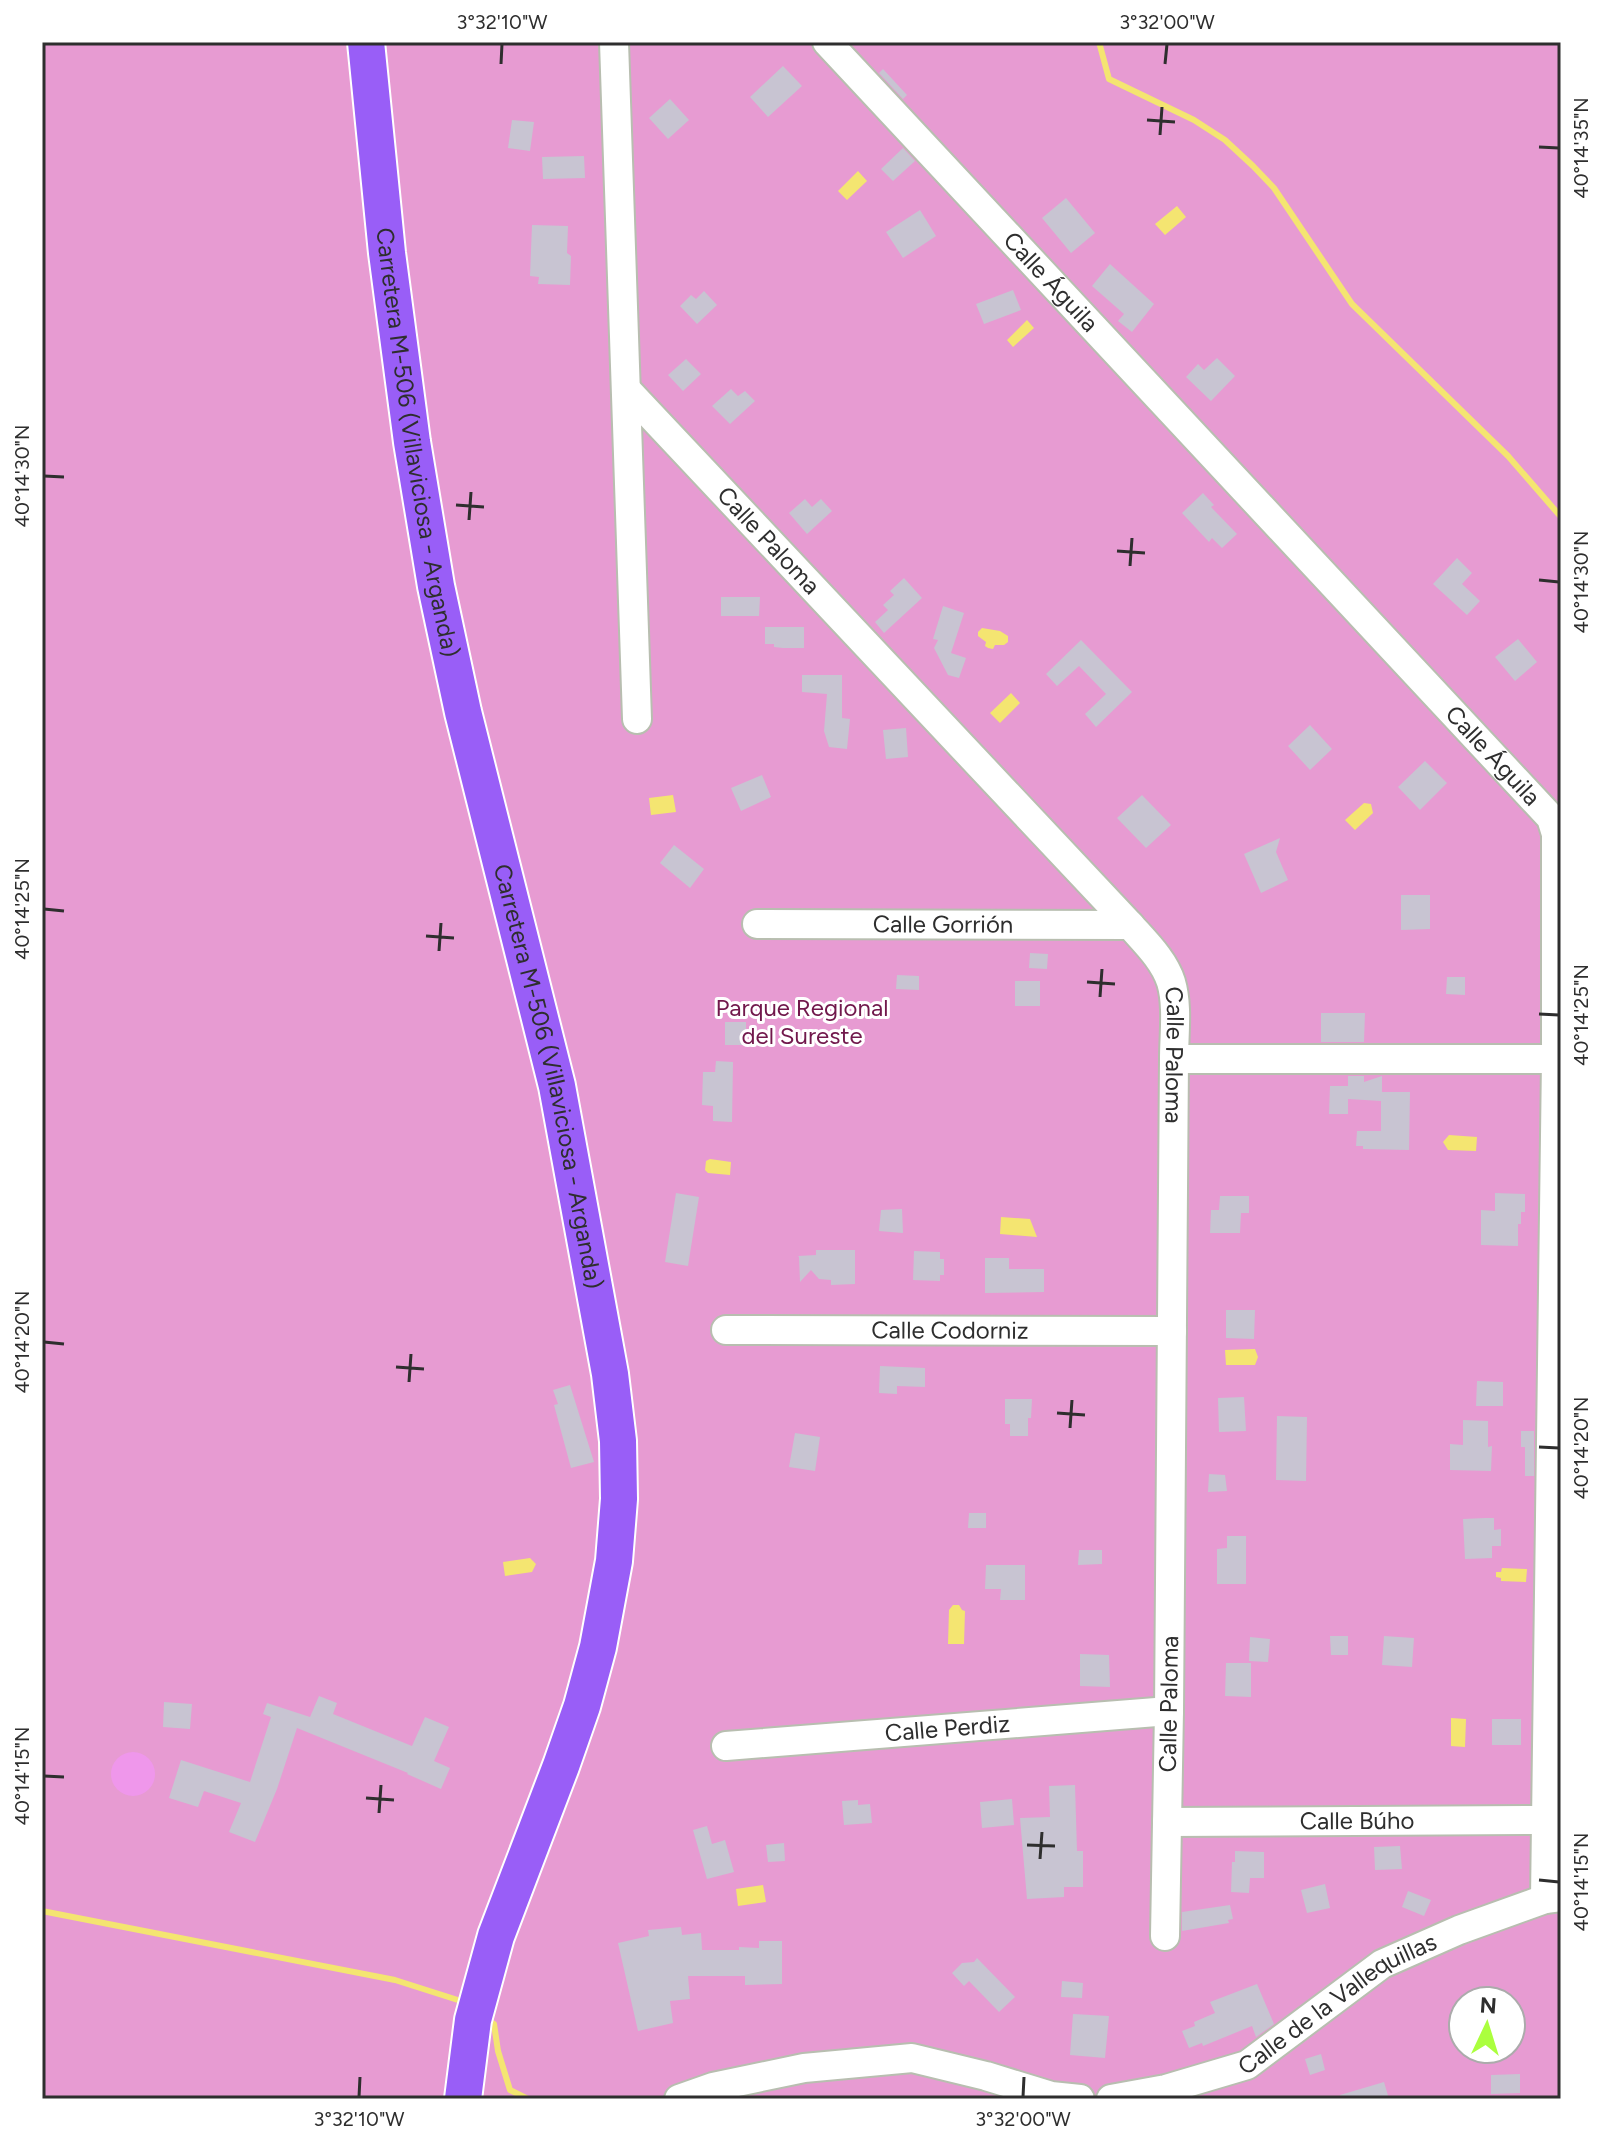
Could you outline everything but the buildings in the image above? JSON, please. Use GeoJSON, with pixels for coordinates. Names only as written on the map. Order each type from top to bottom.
{"type":"FeatureCollection","features":[{"type":"Feature","properties":{"kind":"main road","name":"Carretera M-506 (Villaviciosa - Arganda)"},"geometry":{"type":"LineString","coordinates":[[366,42],[389,269],[412,442],[436,586],[463,712],[557,1086],[610,1374],[618,1441],[619,1499],[614,1561],[598,1647],[561,1766],[496,1936],[473,2020],[463,2099]]}},
{"type":"Feature","properties":{"kind":"street"},"geometry":{"type":"LineString","coordinates":[[614,42],[637,719]]}},
{"type":"Feature","properties":{"kind":"street","name":"Calle Águila"},"geometry":{"type":"LineString","coordinates":[[827,42],[1551,818],[1556,834],[1556,1059],[1546,1820],[1553,1898]]}},
{"type":"Feature","properties":{"kind":"street","name":"Calle Paloma"},"geometry":{"type":"LineString","coordinates":[[626,389],[1130,925],[1170,979],[1174,1059],[1165,1936]]}},
{"type":"Feature","properties":{"kind":"street","name":"Calle Gorrión"},"geometry":{"type":"LineString","coordinates":[[757,924],[1130,925]]}},
{"type":"Feature","properties":{"kind":"street"},"geometry":{"type":"LineString","coordinates":[[1174,1059],[1556,1059]]}},
{"type":"Feature","properties":{"kind":"street","name":"Calle Codorniz"},"geometry":{"type":"LineString","coordinates":[[726,1330],[1172,1331]]}},
{"type":"Feature","properties":{"kind":"street","name":"Calle Perdiz"},"geometry":{"type":"LineString","coordinates":[[726,1746],[1169,1711]]}},
{"type":"Feature","properties":{"kind":"street","name":"Calle Búho"},"geometry":{"type":"LineString","coordinates":[[1167,1822],[1546,1820]]}},
{"type":"Feature","properties":{"kind":"street","name":"Calle de la Vallequillas"},"geometry":{"type":"LineString","coordinates":[[1111,2099],[1166,2089],[1247,2065],[1382,1964],[1459,1930],[1553,1898]]}},
{"type":"Feature","properties":{"kind":"street"},"geometry":{"type":"LineString","coordinates":[[679,2099],[715,2093],[804,2068],[912,2058],[1051,2096],[1080,2099]]}},
{"type":"Feature","properties":{"kind":"green space","name":"Parque Regional del Sureste"},"geometry":{"type":"Polygon","coordinates":[[[42,42],[1561,42],[1561,2099],[42,2099],[42,42]]]}},
{"type":"Feature","properties":{"kind":"shaded area"},"geometry":{"type":"Polygon","coordinates":[[[858,171],[867,181],[847,200],[838,191],[858,171]]]}},
{"type":"Feature","properties":{"kind":"shaded area"},"geometry":{"type":"Polygon","coordinates":[[[1177,206],[1186,217],[1165,235],[1155,224],[1177,206]]]}},
{"type":"Feature","properties":{"kind":"shaded area"},"geometry":{"type":"Polygon","coordinates":[[[1027,320],[1034,328],[1013,347],[1007,340],[1027,320]]]}},
{"type":"Feature","properties":{"kind":"shaded area"},"geometry":{"type":"Polygon","coordinates":[[[982,628],[1000,631],[1008,636],[1008,642],[988,648],[978,636],[982,628]]]}},
{"type":"Feature","properties":{"kind":"shaded area"},"geometry":{"type":"Polygon","coordinates":[[[1011,693],[1020,703],[1000,723],[990,713],[1011,693]]]}},
{"type":"Feature","properties":{"kind":"shaded area"},"geometry":{"type":"Polygon","coordinates":[[[673,795],[676,812],[651,815],[649,798],[673,795]]]}},
{"type":"Feature","properties":{"kind":"shaded area"},"geometry":{"type":"Polygon","coordinates":[[[1364,803],[1371,804],[1373,813],[1355,830],[1345,820],[1364,803]]]}},
{"type":"Feature","properties":{"kind":"shaded area"},"geometry":{"type":"Polygon","coordinates":[[[1449,1135],[1477,1137],[1476,1151],[1448,1150],[1443,1142],[1449,1135]]]}},
{"type":"Feature","properties":{"kind":"shaded area"},"geometry":{"type":"Polygon","coordinates":[[[706,1161],[731,1162],[730,1175],[708,1173],[705,1170],[706,1161]]]}},
{"type":"Feature","properties":{"kind":"shaded area"},"geometry":{"type":"Polygon","coordinates":[[[1001,1217],[1030,1219],[1037,1237],[1000,1234],[1001,1217]]]}},
{"type":"Feature","properties":{"kind":"shaded area"},"geometry":{"type":"Polygon","coordinates":[[[1255,1349],[1258,1357],[1255,1365],[1226,1365],[1225,1350],[1255,1349]]]}},
{"type":"Feature","properties":{"kind":"shaded area"},"geometry":{"type":"Polygon","coordinates":[[[530,1558],[536,1564],[532,1572],[505,1576],[503,1562],[530,1558]]]}},
{"type":"Feature","properties":{"kind":"shaded area"},"geometry":{"type":"Polygon","coordinates":[[[1502,1568],[1527,1569],[1526,1582],[1501,1581],[1496,1577],[1496,1572],[1501,1572],[1502,1568]]]}},
{"type":"Feature","properties":{"kind":"shaded area"},"geometry":{"type":"Polygon","coordinates":[[[953,1605],[959,1605],[965,1611],[964,1644],[948,1644],[949,1610],[953,1605]]]}},
{"type":"Feature","properties":{"kind":"shaded area"},"geometry":{"type":"Polygon","coordinates":[[[1451,1718],[1466,1719],[1465,1747],[1451,1746],[1451,1718]]]}},
{"type":"Feature","properties":{"kind":"shaded area"},"geometry":{"type":"Polygon","coordinates":[[[133,1752],[148,1759],[155,1774],[148,1789],[133,1796],[118,1789],[111,1774],[118,1759],[133,1752]]]}},
{"type":"Feature","properties":{"kind":"shaded area"},"geometry":{"type":"Polygon","coordinates":[[[763,1885],[766,1902],[738,1906],[736,1889],[763,1885]]]}},
{"type":"Feature","properties":{"kind":"waterway"},"geometry":{"type":"LineString","coordinates":[[1099,42],[1109,79],[1194,120],[1225,140],[1253,166],[1274,188],[1352,304],[1508,456],[1561,517]]}},
{"type":"Feature","properties":{"kind":"waterway"},"geometry":{"type":"LineString","coordinates":[[42,1911],[395,1980],[461,2001]]}},
{"type":"Feature","properties":{"kind":"waterway"},"geometry":{"type":"LineString","coordinates":[[490,2022],[494,2024],[498,2051],[510,2090],[528,2099]]}}]}
